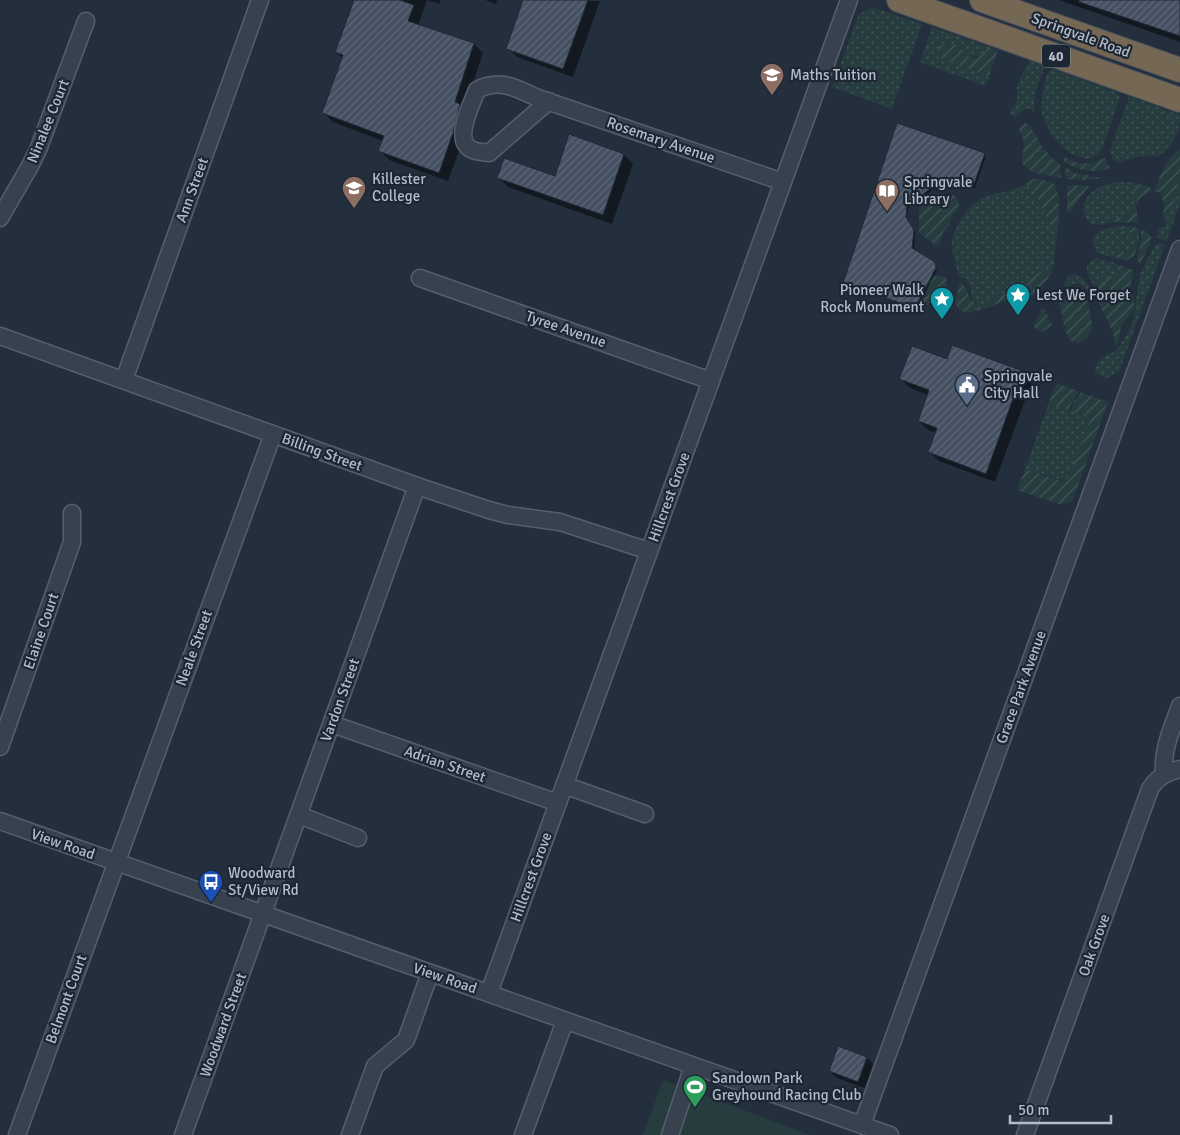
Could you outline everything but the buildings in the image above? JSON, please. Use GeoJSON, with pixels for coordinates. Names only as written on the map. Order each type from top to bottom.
{"type":"FeatureCollection","features":[{"type":"Feature","properties":{"kind":"highway","name":"Springvale Road"},"geometry":{"type":"LineString","coordinates":[[899,0],[1180,100]]}},
{"type":"Feature","properties":{"kind":"highway","name":"Springvale Road"},"geometry":{"type":"LineString","coordinates":[[982,0],[1022,7],[1155,62],[1180,70]]}},
{"type":"Feature","properties":{"kind":"highway"},"geometry":{"type":"LineString","coordinates":[[1145,88],[1155,62]]}},
{"type":"Feature","properties":{"kind":"street","name":"Ann Street"},"geometry":{"type":"LineString","coordinates":[[124,380],[260,0]]}},
{"type":"Feature","properties":{"kind":"street","name":"Hillcrest Grove"},"geometry":{"type":"LineString","coordinates":[[489,994],[850,0]]}},
{"type":"Feature","properties":{"kind":"street","name":"Ninalee Court"},"geometry":{"type":"LineString","coordinates":[[0,218],[36,155],[86,21]]}},
{"type":"Feature","properties":{"kind":"street","name":"Rosemary Avenue"},"geometry":{"type":"LineString","coordinates":[[543,99],[489,153],[477,152],[467,146],[463,137],[463,128],[477,90],[489,84],[510,85],[543,99],[783,182]]}},
{"type":"Feature","properties":{"kind":"street","name":"Grace Park Avenue"},"geometry":{"type":"LineString","coordinates":[[862,1124],[1180,248]]}},
{"type":"Feature","properties":{"kind":"street","name":"Tyree Avenue"},"geometry":{"type":"LineString","coordinates":[[420,278],[711,380]]}},
{"type":"Feature","properties":{"kind":"street","name":"Billing Street"},"geometry":{"type":"LineString","coordinates":[[0,336],[417,486],[508,516],[560,522],[649,551]]}},
{"type":"Feature","properties":{"kind":"street","name":"Neale Street"},"geometry":{"type":"LineString","coordinates":[[115,862],[273,434]]}},
{"type":"Feature","properties":{"kind":"street","name":"Vardon Street"},"geometry":{"type":"LineString","coordinates":[[263,915],[417,486]]}},
{"type":"Feature","properties":{"kind":"street","name":"Elaine Court"},"geometry":{"type":"LineString","coordinates":[[0,746],[72,542],[72,513]]}},
{"type":"Feature","properties":{"kind":"street"},"geometry":{"type":"LineString","coordinates":[[1172,772],[1163,763],[1165,748],[1180,706]]}},
{"type":"Feature","properties":{"kind":"street","name":"Adrian Street"},"geometry":{"type":"LineString","coordinates":[[332,724],[558,803]]}},
{"type":"Feature","properties":{"kind":"street","name":"Oak Grove"},"geometry":{"type":"LineString","coordinates":[[1026,1135],[1150,789],[1154,782],[1172,772]]}},
{"type":"Feature","properties":{"kind":"street"},"geometry":{"type":"LineString","coordinates":[[564,786],[646,814]]}},
{"type":"Feature","properties":{"kind":"street"},"geometry":{"type":"LineString","coordinates":[[299,815],[358,838]]}},
{"type":"Feature","properties":{"kind":"street","name":"View Road"},"geometry":{"type":"LineString","coordinates":[[0,821],[890,1135]]}},
{"type":"Feature","properties":{"kind":"street","name":"Belmont Court"},"geometry":{"type":"LineString","coordinates":[[17,1135],[115,862]]}},
{"type":"Feature","properties":{"kind":"street","name":"Woodward Street"},"geometry":{"type":"LineString","coordinates":[[183,1135],[263,915]]}},
{"type":"Feature","properties":{"kind":"street"},"geometry":{"type":"LineString","coordinates":[[350,1135],[375,1066],[406,1040],[430,973]]}},
{"type":"Feature","properties":{"kind":"street"},"geometry":{"type":"LineString","coordinates":[[523,1135],[565,1021]]}},
{"type":"Feature","properties":{"kind":"street"},"geometry":{"type":"LineString","coordinates":[[670,1135],[693,1066]]}},
{"type":"Feature","properties":{"kind":"green space"},"geometry":{"type":"Polygon","coordinates":[[[872,7],[922,24],[892,109],[832,87],[859,14],[872,7]]]}},
{"type":"Feature","properties":{"kind":"green space"},"geometry":{"type":"Polygon","coordinates":[[[932,27],[989,47],[981,56],[939,58],[989,76],[985,86],[920,62],[932,27]]]}},
{"type":"Feature","properties":{"kind":"green space"},"geometry":{"type":"Polygon","coordinates":[[[947,43],[957,45],[967,56],[974,58],[982,55],[989,47],[998,50],[989,76],[939,58],[938,47],[947,43]]]}},
{"type":"Feature","properties":{"kind":"green space"},"geometry":{"type":"Polygon","coordinates":[[[1030,61],[1045,66],[1035,95],[1034,112],[1027,108],[1016,117],[1010,114],[1016,104],[1018,84],[1030,61]]]}},
{"type":"Feature","properties":{"kind":"green space"},"geometry":{"type":"Polygon","coordinates":[[[1052,69],[1118,93],[1120,97],[1103,147],[1098,155],[1086,159],[1073,155],[1061,146],[1050,132],[1041,108],[1046,76],[1052,69]]]}},
{"type":"Feature","properties":{"kind":"green space"},"geometry":{"type":"Polygon","coordinates":[[[1128,96],[1180,115],[1179,128],[1175,138],[1160,156],[1135,157],[1118,163],[1112,159],[1110,150],[1128,96]]]}},
{"type":"Feature","properties":{"kind":"green space"},"geometry":{"type":"Polygon","coordinates":[[[1026,123],[1042,147],[1060,165],[1061,178],[1036,173],[1025,167],[1022,163],[1024,143],[1019,130],[1026,123]]]}},
{"type":"Feature","properties":{"kind":"green space"},"geometry":{"type":"Polygon","coordinates":[[[1180,149],[1180,180],[1177,183],[1177,193],[1168,216],[1163,219],[1164,203],[1159,192],[1154,192],[1170,158],[1180,149]]]}},
{"type":"Feature","properties":{"kind":"green space"},"geometry":{"type":"Polygon","coordinates":[[[1063,156],[1083,163],[1105,158],[1110,168],[1092,171],[1076,168],[1064,162],[1063,156]]]}},
{"type":"Feature","properties":{"kind":"green space"},"geometry":{"type":"Polygon","coordinates":[[[1065,167],[1075,173],[1103,178],[1085,180],[1066,179],[1065,167]]]}},
{"type":"Feature","properties":{"kind":"green space"},"geometry":{"type":"Polygon","coordinates":[[[1035,178],[1054,183],[1059,197],[1058,228],[1051,226],[1035,193],[1026,184],[1035,178]]]}},
{"type":"Feature","properties":{"kind":"green space"},"geometry":{"type":"Polygon","coordinates":[[[1180,180],[1180,204],[1166,242],[1157,237],[1158,230],[1165,226],[1165,219],[1176,197],[1177,183],[1180,180]]]}},
{"type":"Feature","properties":{"kind":"green space"},"geometry":{"type":"Polygon","coordinates":[[[1120,181],[1134,190],[1138,199],[1135,208],[1124,217],[1107,223],[1093,225],[1085,215],[1084,204],[1086,199],[1094,190],[1120,181]]]}},
{"type":"Feature","properties":{"kind":"green space"},"geometry":{"type":"Polygon","coordinates":[[[1123,182],[1144,185],[1151,188],[1151,192],[1142,196],[1137,202],[1133,189],[1123,182]]]}},
{"type":"Feature","properties":{"kind":"green space"},"geometry":{"type":"Polygon","coordinates":[[[1026,184],[1035,193],[1051,226],[1058,228],[1053,269],[1036,273],[1020,285],[991,300],[991,306],[982,309],[972,300],[971,288],[966,279],[959,277],[952,250],[953,236],[959,222],[973,204],[990,195],[1016,189],[1026,184]]]}},
{"type":"Feature","properties":{"kind":"green space"},"geometry":{"type":"Polygon","coordinates":[[[1067,185],[1089,186],[1069,213],[1067,211],[1067,185]]]}},
{"type":"Feature","properties":{"kind":"green space"},"geometry":{"type":"Polygon","coordinates":[[[954,195],[958,199],[959,205],[957,211],[952,215],[950,224],[943,232],[938,247],[919,233],[919,210],[924,201],[954,195]]]}},
{"type":"Feature","properties":{"kind":"green space"},"geometry":{"type":"Polygon","coordinates":[[[1136,205],[1138,223],[1114,222],[1098,225],[1129,215],[1136,205]]]}},
{"type":"Feature","properties":{"kind":"green space"},"geometry":{"type":"Polygon","coordinates":[[[1118,226],[1139,228],[1139,241],[1135,255],[1127,260],[1103,255],[1128,251],[1136,245],[1138,241],[1130,232],[1109,228],[1118,226]]]}},
{"type":"Feature","properties":{"kind":"green space"},"geometry":{"type":"Polygon","coordinates":[[[1109,228],[1130,232],[1138,241],[1126,253],[1107,255],[1096,252],[1093,242],[1094,236],[1096,233],[1109,228]]]}},
{"type":"Feature","properties":{"kind":"green space"},"geometry":{"type":"Polygon","coordinates":[[[1141,229],[1152,238],[1140,265],[1137,258],[1141,240],[1141,229]]]}},
{"type":"Feature","properties":{"kind":"green space"},"geometry":{"type":"Polygon","coordinates":[[[1161,243],[1165,245],[1119,372],[1107,378],[1094,373],[1101,359],[1115,352],[1127,334],[1133,322],[1140,274],[1154,246],[1161,243]]]}},
{"type":"Feature","properties":{"kind":"green space"},"geometry":{"type":"Polygon","coordinates":[[[1097,258],[1112,265],[1123,278],[1098,285],[1093,284],[1087,272],[1087,266],[1092,260],[1097,258]]]}},
{"type":"Feature","properties":{"kind":"green space"},"geometry":{"type":"Polygon","coordinates":[[[1106,260],[1133,270],[1130,290],[1134,299],[1134,307],[1121,326],[1119,341],[1115,346],[1113,332],[1100,306],[1093,284],[1102,284],[1111,276],[1123,277],[1116,267],[1106,260]]]}},
{"type":"Feature","properties":{"kind":"green space"},"geometry":{"type":"Polygon","coordinates":[[[1053,269],[1046,281],[1036,292],[1027,298],[1009,299],[991,306],[991,300],[1020,285],[1036,273],[1053,269]]]}},
{"type":"Feature","properties":{"kind":"green space"},"geometry":{"type":"Polygon","coordinates":[[[1072,274],[1086,282],[1090,288],[1091,296],[1080,284],[1073,284],[1067,288],[1064,286],[1066,279],[1072,274]]]}},
{"type":"Feature","properties":{"kind":"green space"},"geometry":{"type":"Polygon","coordinates":[[[932,276],[946,277],[946,295],[936,303],[923,305],[920,299],[932,276]]]}},
{"type":"Feature","properties":{"kind":"green space"},"geometry":{"type":"Polygon","coordinates":[[[960,282],[966,288],[970,299],[982,309],[968,313],[959,310],[955,302],[960,282]]]}},
{"type":"Feature","properties":{"kind":"green space"},"geometry":{"type":"Polygon","coordinates":[[[1085,293],[1091,321],[1089,334],[1079,343],[1070,341],[1063,319],[1059,296],[1063,296],[1064,300],[1071,294],[1085,293]]]}},
{"type":"Feature","properties":{"kind":"green space"},"geometry":{"type":"Polygon","coordinates":[[[1044,308],[1052,325],[1044,331],[1037,331],[1034,326],[1041,310],[1044,308]]]}},
{"type":"Feature","properties":{"kind":"green space"},"geometry":{"type":"Polygon","coordinates":[[[1056,383],[1078,391],[1069,410],[1049,403],[1056,383]]]}},
{"type":"Feature","properties":{"kind":"green space"},"geometry":{"type":"Polygon","coordinates":[[[1080,392],[1108,402],[1072,502],[1059,504],[1017,490],[1025,469],[1062,481],[1069,477],[1089,423],[1085,416],[1071,411],[1074,401],[1079,397],[1080,392]]]}},
{"type":"Feature","properties":{"kind":"green space"},"geometry":{"type":"Polygon","coordinates":[[[1049,403],[1085,416],[1089,423],[1069,477],[1065,481],[1025,469],[1049,403]]]}},
{"type":"Feature","properties":{"kind":"green space","name":"Sandown Park Greyhound Racing Club"},"geometry":{"type":"Polygon","coordinates":[[[663,1080],[810,1135],[643,1135],[663,1080]]]}},
{"type":"Feature","properties":{"kind":"place","name":"Maths Tuition"},"geometry":{"type":"Point","coordinates":[772,96]}},
{"type":"Feature","properties":{"kind":"place","name":"Killester College"},"geometry":{"type":"Point","coordinates":[354,209]}},
{"type":"Feature","properties":{"kind":"place","name":"Springvale Library"},"geometry":{"type":"Point","coordinates":[887,212]}},
{"type":"Feature","properties":{"kind":"place","name":"Lest We Forget"},"geometry":{"type":"Point","coordinates":[1018,316]}},
{"type":"Feature","properties":{"kind":"place","name":"Pioneer Walk Rock Monument"},"geometry":{"type":"Point","coordinates":[942,320]}},
{"type":"Feature","properties":{"kind":"place","name":"Springvale City Hall"},"geometry":{"type":"Point","coordinates":[967,406]}},
{"type":"Feature","properties":{"kind":"place","name":"Woodward St/View Rd"},"geometry":{"type":"Point","coordinates":[211,903]}},
{"type":"Feature","properties":{"kind":"place","name":"Sandown Park Greyhound Racing Club"},"geometry":{"type":"Point","coordinates":[695,1108]}}]}
